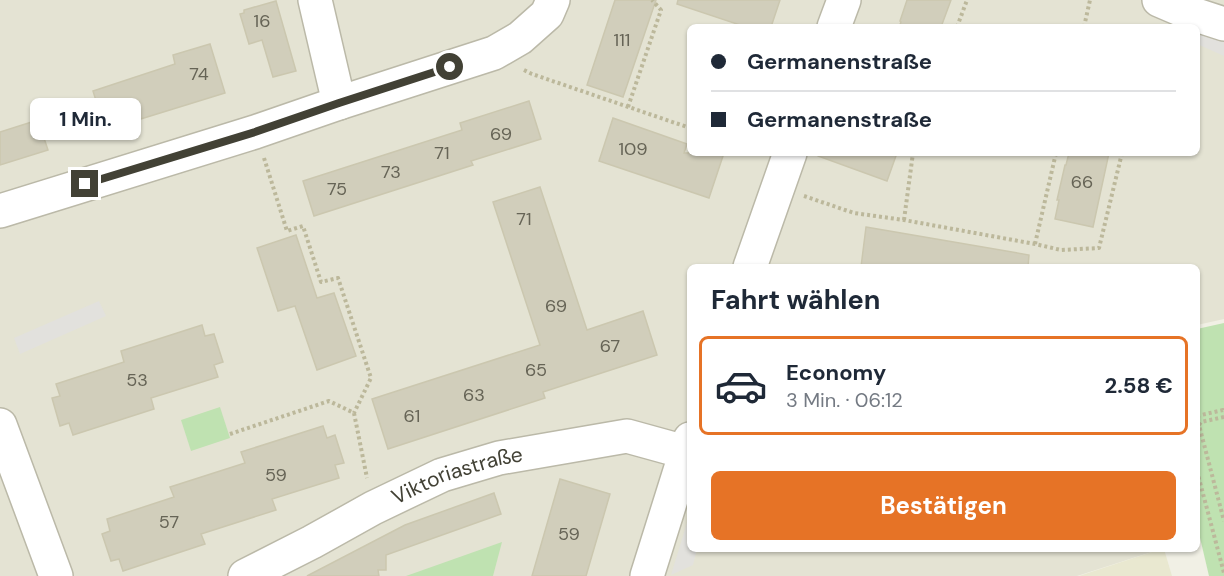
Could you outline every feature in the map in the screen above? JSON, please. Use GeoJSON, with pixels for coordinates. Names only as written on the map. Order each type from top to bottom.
{"type":"FeatureCollection","features":[{"type":"Feature","properties":{"kind":"street"},"geometry":{"type":"LineString","coordinates":[[315,0],[339,103]]}},
{"type":"Feature","properties":{"kind":"street"},"geometry":{"type":"LineString","coordinates":[[0,210],[255,132],[494,53],[520,38],[547,14],[553,0]]}},
{"type":"Feature","properties":{"kind":"street"},"geometry":{"type":"LineString","coordinates":[[835,24],[844,0]]}},
{"type":"Feature","properties":{"kind":"street"},"geometry":{"type":"LineString","coordinates":[[1159,0],[1224,24]]}},
{"type":"Feature","properties":{"kind":"street"},"geometry":{"type":"LineString","coordinates":[[751,264],[789,156]]}},
{"type":"Feature","properties":{"kind":"street"},"geometry":{"type":"LineString","coordinates":[[0,425],[56,576]]}},
{"type":"Feature","properties":{"kind":"street","name":"Viktoriastraße"},"geometry":{"type":"LineString","coordinates":[[245,576],[373,508],[442,475],[499,458],[627,436],[687,446]]}},
{"type":"Feature","properties":{"kind":"street"},"geometry":{"type":"LineString","coordinates":[[648,576],[687,449]]}},
{"type":"Feature","properties":{"kind":"path"},"geometry":{"type":"LineString","coordinates":[[628,107],[660,10],[652,0]]}},
{"type":"Feature","properties":{"kind":"path"},"geometry":{"type":"LineString","coordinates":[[958,24],[967,0]]}},
{"type":"Feature","properties":{"kind":"path"},"geometry":{"type":"LineString","coordinates":[[1085,24],[1090,0]]}},
{"type":"Feature","properties":{"kind":"path"},"geometry":{"type":"LineString","coordinates":[[494,53],[532,74],[687,127]]}},
{"type":"Feature","properties":{"kind":"path"},"geometry":{"type":"LineString","coordinates":[[255,132],[287,231],[303,226],[321,282],[338,278],[371,378],[354,413],[373,508]]}},
{"type":"Feature","properties":{"kind":"path"},"geometry":{"type":"LineString","coordinates":[[903,220],[913,156]]}},
{"type":"Feature","properties":{"kind":"path"},"geometry":{"type":"LineString","coordinates":[[1035,244],[1055,156]]}},
{"type":"Feature","properties":{"kind":"path"},"geometry":{"type":"LineString","coordinates":[[778,188],[854,213],[1062,250],[1100,248],[1121,156]]}},
{"type":"Feature","properties":{"kind":"path"},"geometry":{"type":"LineString","coordinates":[[230,434],[328,401],[354,413]]}},
{"type":"Feature","properties":{"kind":"path"},"geometry":{"type":"LineString","coordinates":[[1200,415],[1223,410],[1224,412]]}},
{"type":"Feature","properties":{"kind":"path"},"geometry":{"type":"LineString","coordinates":[[1200,424],[1224,417]]}},
{"type":"Feature","properties":{"kind":"path"},"geometry":{"type":"LineString","coordinates":[[1200,429],[1224,521]]}},
{"type":"Feature","properties":{"kind":"path"},"geometry":{"type":"LineString","coordinates":[[1200,482],[1224,573]]}},
{"type":"Feature","properties":{"kind":"shaded area"},"geometry":{"type":"Polygon","coordinates":[[[0,0],[1224,0],[1224,319],[1200,324],[1200,264],[687,264],[687,552],[1152,552],[1077,576],[0,576],[0,0]]]}},
{"type":"Feature","properties":{"kind":"shaded area"},"geometry":{"type":"Polygon","coordinates":[[[1168,15],[1193,24],[1172,24],[1168,15]]]}},
{"type":"Feature","properties":{"kind":"shaded area"},"geometry":{"type":"Polygon","coordinates":[[[1200,26],[1224,35],[1224,56],[1200,45],[1200,26]]]}},
{"type":"Feature","properties":{"kind":"shaded area"},"geometry":{"type":"Polygon","coordinates":[[[99,301],[106,316],[20,354],[14,338],[99,301]]]}},
{"type":"Feature","properties":{"kind":"shaded area"},"geometry":{"type":"Polygon","coordinates":[[[687,523],[687,552],[696,552],[693,565],[671,575],[687,523]]]}},
{"type":"Feature","properties":{"kind":"shaded area"},"geometry":{"type":"Polygon","coordinates":[[[1152,552],[1165,552],[1172,576],[1079,576],[1152,552]]]}},
{"type":"Feature","properties":{"kind":"green space"},"geometry":{"type":"Polygon","coordinates":[[[1224,323],[1224,576],[1209,576],[1200,538],[1200,328],[1224,323]]]}},
{"type":"Feature","properties":{"kind":"green space"},"geometry":{"type":"Polygon","coordinates":[[[220,407],[230,438],[191,451],[181,420],[220,407]]]}},
{"type":"Feature","properties":{"kind":"green space"},"geometry":{"type":"Polygon","coordinates":[[[502,542],[493,576],[406,576],[502,542]]]}},
{"type":"Feature","properties":{"kind":"building"},"geometry":{"type":"Polygon","coordinates":[[[615,0],[656,0],[623,97],[587,85],[615,0]]]}},
{"type":"Feature","properties":{"kind":"building"},"geometry":{"type":"Polygon","coordinates":[[[678,0],[780,0],[772,24],[737,24],[677,4],[678,0]]]}},
{"type":"Feature","properties":{"kind":"building"},"geometry":{"type":"Polygon","coordinates":[[[907,0],[951,0],[942,24],[900,24],[907,0]]]}},
{"type":"Feature","properties":{"kind":"building"},"geometry":{"type":"Polygon","coordinates":[[[276,1],[296,71],[273,77],[262,40],[249,44],[240,14],[244,13],[244,10],[276,1]]]}},
{"type":"Feature","properties":{"kind":"building"},"geometry":{"type":"Polygon","coordinates":[[[210,44],[225,93],[105,130],[93,91],[175,64],[173,55],[210,44]]]}},
{"type":"Feature","properties":{"kind":"building"},"geometry":{"type":"Polygon","coordinates":[[[529,101],[541,139],[471,161],[473,165],[314,216],[303,181],[462,130],[460,123],[529,101]]]}},
{"type":"Feature","properties":{"kind":"building"},"geometry":{"type":"Polygon","coordinates":[[[613,118],[687,144],[684,153],[687,153],[687,156],[723,156],[709,198],[599,161],[613,118]]]}},
{"type":"Feature","properties":{"kind":"building"},"geometry":{"type":"Polygon","coordinates":[[[38,120],[48,150],[0,165],[0,132],[38,120]]]}},
{"type":"Feature","properties":{"kind":"building"},"geometry":{"type":"Polygon","coordinates":[[[818,156],[896,156],[887,181],[818,156]]]}},
{"type":"Feature","properties":{"kind":"building"},"geometry":{"type":"Polygon","coordinates":[[[1068,156],[1108,156],[1093,227],[1055,219],[1059,200],[1057,200],[1068,156]]]}},
{"type":"Feature","properties":{"kind":"building"},"geometry":{"type":"Polygon","coordinates":[[[540,187],[587,330],[643,311],[657,355],[543,392],[545,398],[388,449],[372,399],[540,345],[493,202],[540,187]]]}},
{"type":"Feature","properties":{"kind":"building"},"geometry":{"type":"Polygon","coordinates":[[[866,227],[1029,255],[1028,264],[861,264],[866,227]]]}},
{"type":"Feature","properties":{"kind":"building"},"geometry":{"type":"Polygon","coordinates":[[[296,235],[317,298],[334,293],[356,356],[317,370],[295,306],[278,311],[257,248],[296,235]]]}},
{"type":"Feature","properties":{"kind":"building"},"geometry":{"type":"Polygon","coordinates":[[[202,325],[205,336],[214,334],[223,362],[214,365],[218,377],[151,398],[154,409],[73,435],[69,423],[60,426],[52,398],[60,396],[56,384],[124,362],[121,351],[202,325]]]}},
{"type":"Feature","properties":{"kind":"building"},"geometry":{"type":"Polygon","coordinates":[[[323,426],[327,438],[335,435],[344,463],[335,465],[339,478],[272,499],[276,510],[201,534],[205,544],[123,571],[119,559],[111,561],[102,534],[110,531],[107,519],[174,497],[170,487],[245,463],[241,452],[323,426]]]}},
{"type":"Feature","properties":{"kind":"building"},"geometry":{"type":"Polygon","coordinates":[[[560,479],[610,494],[586,576],[532,576],[560,479]]]}},
{"type":"Feature","properties":{"kind":"building"},"geometry":{"type":"Polygon","coordinates":[[[494,493],[501,514],[386,555],[386,570],[378,570],[379,576],[307,576],[405,525],[494,493]]]}},
{"type":"Feature","properties":{"kind":"route"},"geometry":{"type":"LineString","coordinates":[[85,184],[255,132],[450,67]]}}]}
